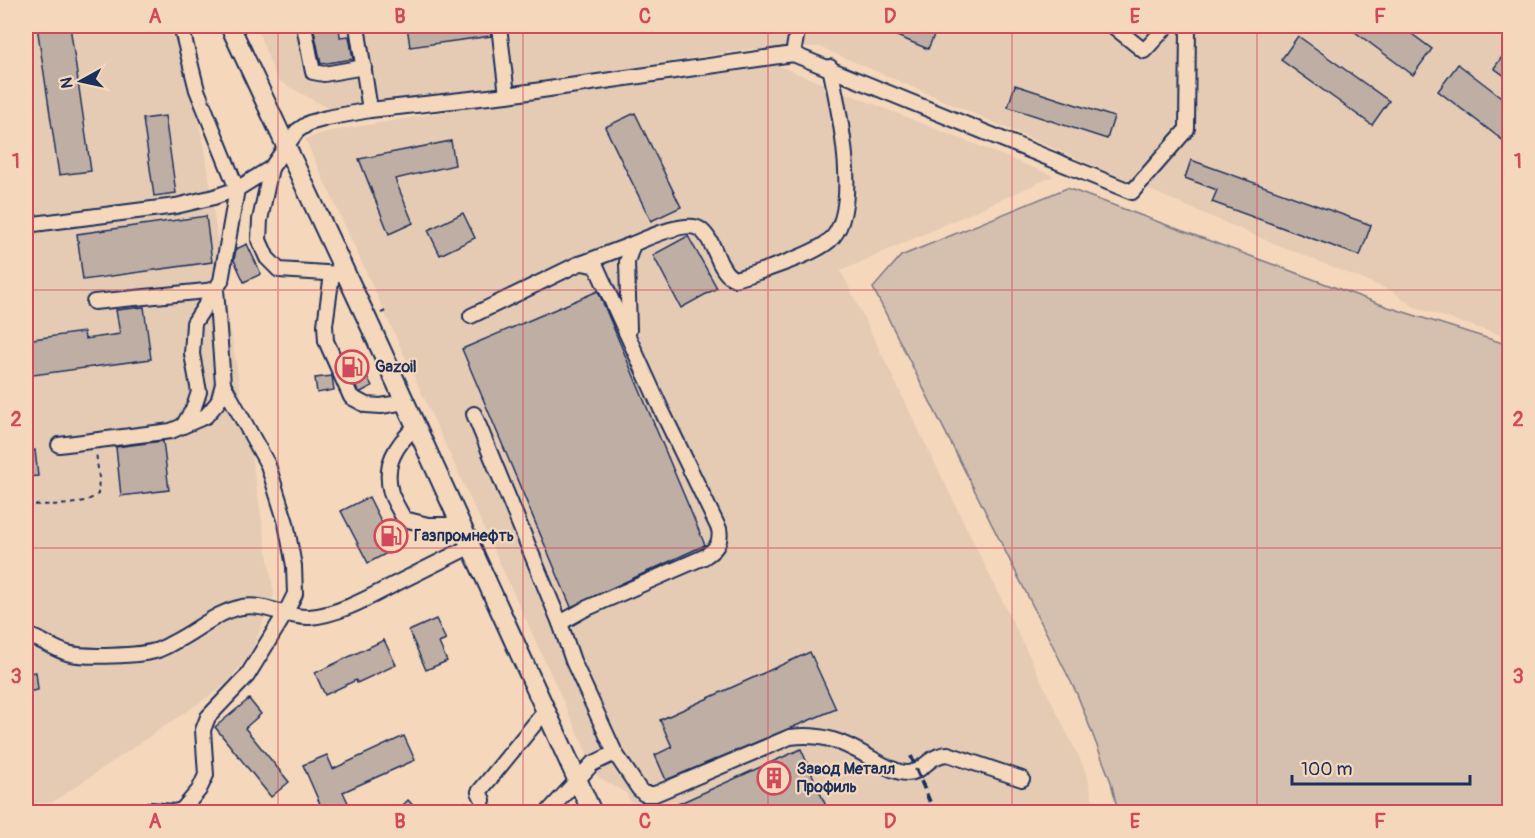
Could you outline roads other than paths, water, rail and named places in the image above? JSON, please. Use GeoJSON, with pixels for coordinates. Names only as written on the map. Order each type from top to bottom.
{"type":"FeatureCollection","features":[{"type":"Feature","properties":{"kind":"main road"},"geometry":{"type":"LineString","coordinates":[[230,26],[286,145],[339,274],[405,402],[592,813]]}},
{"type":"Feature","properties":{"kind":"street"},"geometry":{"type":"LineString","coordinates":[[181,26],[197,90],[237,189],[221,281],[194,323],[192,354],[199,392],[194,407],[183,426]]}},
{"type":"Feature","properties":{"kind":"street"},"geometry":{"type":"LineString","coordinates":[[304,26],[313,72],[324,74],[364,67]]}},
{"type":"Feature","properties":{"kind":"street"},"geometry":{"type":"LineString","coordinates":[[357,26],[370,110]]}},
{"type":"Feature","properties":{"kind":"street"},"geometry":{"type":"LineString","coordinates":[[499,26],[507,95]]}},
{"type":"Feature","properties":{"kind":"street"},"geometry":{"type":"LineString","coordinates":[[793,54],[798,26]]}},
{"type":"Feature","properties":{"kind":"street"},"geometry":{"type":"LineString","coordinates":[[1113,26],[1144,51],[1167,26]]}},
{"type":"Feature","properties":{"kind":"street"},"geometry":{"type":"LineString","coordinates":[[405,402],[381,406],[366,405],[351,397],[326,341],[325,325],[339,274],[279,270],[267,258],[259,240],[260,220],[271,168],[297,131],[309,123],[370,110],[507,95],[793,54],[830,67],[1132,192],[1187,129],[1188,26]]}},
{"type":"Feature","properties":{"kind":"street"},"geometry":{"type":"LineString","coordinates":[[471,316],[583,263],[681,227],[695,226],[700,229],[724,271],[729,277],[735,279],[814,250],[829,242],[837,233],[842,222],[847,190],[840,115],[830,67]]}},
{"type":"Feature","properties":{"kind":"street"},"geometry":{"type":"LineString","coordinates":[[26,225],[176,206],[237,189],[271,168]]}},
{"type":"Feature","properties":{"kind":"street"},"geometry":{"type":"LineString","coordinates":[[630,338],[627,262],[633,244]]}},
{"type":"Feature","properties":{"kind":"street"},"geometry":{"type":"LineString","coordinates":[[560,624],[585,609],[704,557],[715,549],[721,537],[600,271],[596,266],[583,263]]}},
{"type":"Feature","properties":{"kind":"street"},"geometry":{"type":"LineString","coordinates":[[94,302],[216,289]]}},
{"type":"Feature","properties":{"kind":"street"},"geometry":{"type":"LineString","coordinates":[[59,445],[171,431],[206,416],[218,402],[223,384],[216,289]]}},
{"type":"Feature","properties":{"kind":"street"},"geometry":{"type":"LineString","coordinates":[[151,810],[174,812],[182,810],[189,804],[206,775],[203,730],[208,717],[247,676],[295,594],[294,566],[286,523],[268,465],[223,384]]}},
{"type":"Feature","properties":{"kind":"street"},"geometry":{"type":"LineString","coordinates":[[474,414],[573,661],[615,753],[639,789],[648,795],[790,737],[803,735],[836,740],[900,772],[917,771],[938,755],[948,754],[1022,779]]}},
{"type":"Feature","properties":{"kind":"street"},"geometry":{"type":"LineString","coordinates":[[416,426],[403,439],[389,462],[391,493],[404,519],[428,525],[461,525]]}},
{"type":"Feature","properties":{"kind":"street"},"geometry":{"type":"LineString","coordinates":[[26,636],[38,638],[53,648],[70,654],[134,654],[156,651],[225,611],[256,606],[268,607],[285,614],[309,617],[330,613],[367,598],[471,546]]}},
{"type":"Feature","properties":{"kind":"street"},"geometry":{"type":"LineString","coordinates":[[487,808],[479,792],[546,710]]}},
{"type":"Feature","properties":{"kind":"street"},"geometry":{"type":"LineString","coordinates":[[548,813],[592,764],[615,753]]}},
{"type":"Feature","properties":{"kind":"tunnel"},"geometry":{"type":"LineString","coordinates":[[483,800],[489,812]]}},
{"type":"Feature","properties":{"kind":"railway"},"geometry":{"type":"LineString","coordinates":[[911,756],[934,812]]}},
{"type":"Feature","properties":{"kind":"place","name":"Gazoil"},"geometry":{"type":"Point","coordinates":[352,367]}},
{"type":"Feature","properties":{"kind":"place","name":"Газпромнефть"},"geometry":{"type":"Point","coordinates":[391,536]}},
{"type":"Feature","properties":{"kind":"place","name":"Завод Металл Профиль"},"geometry":{"type":"Point","coordinates":[774,778]}}]}
